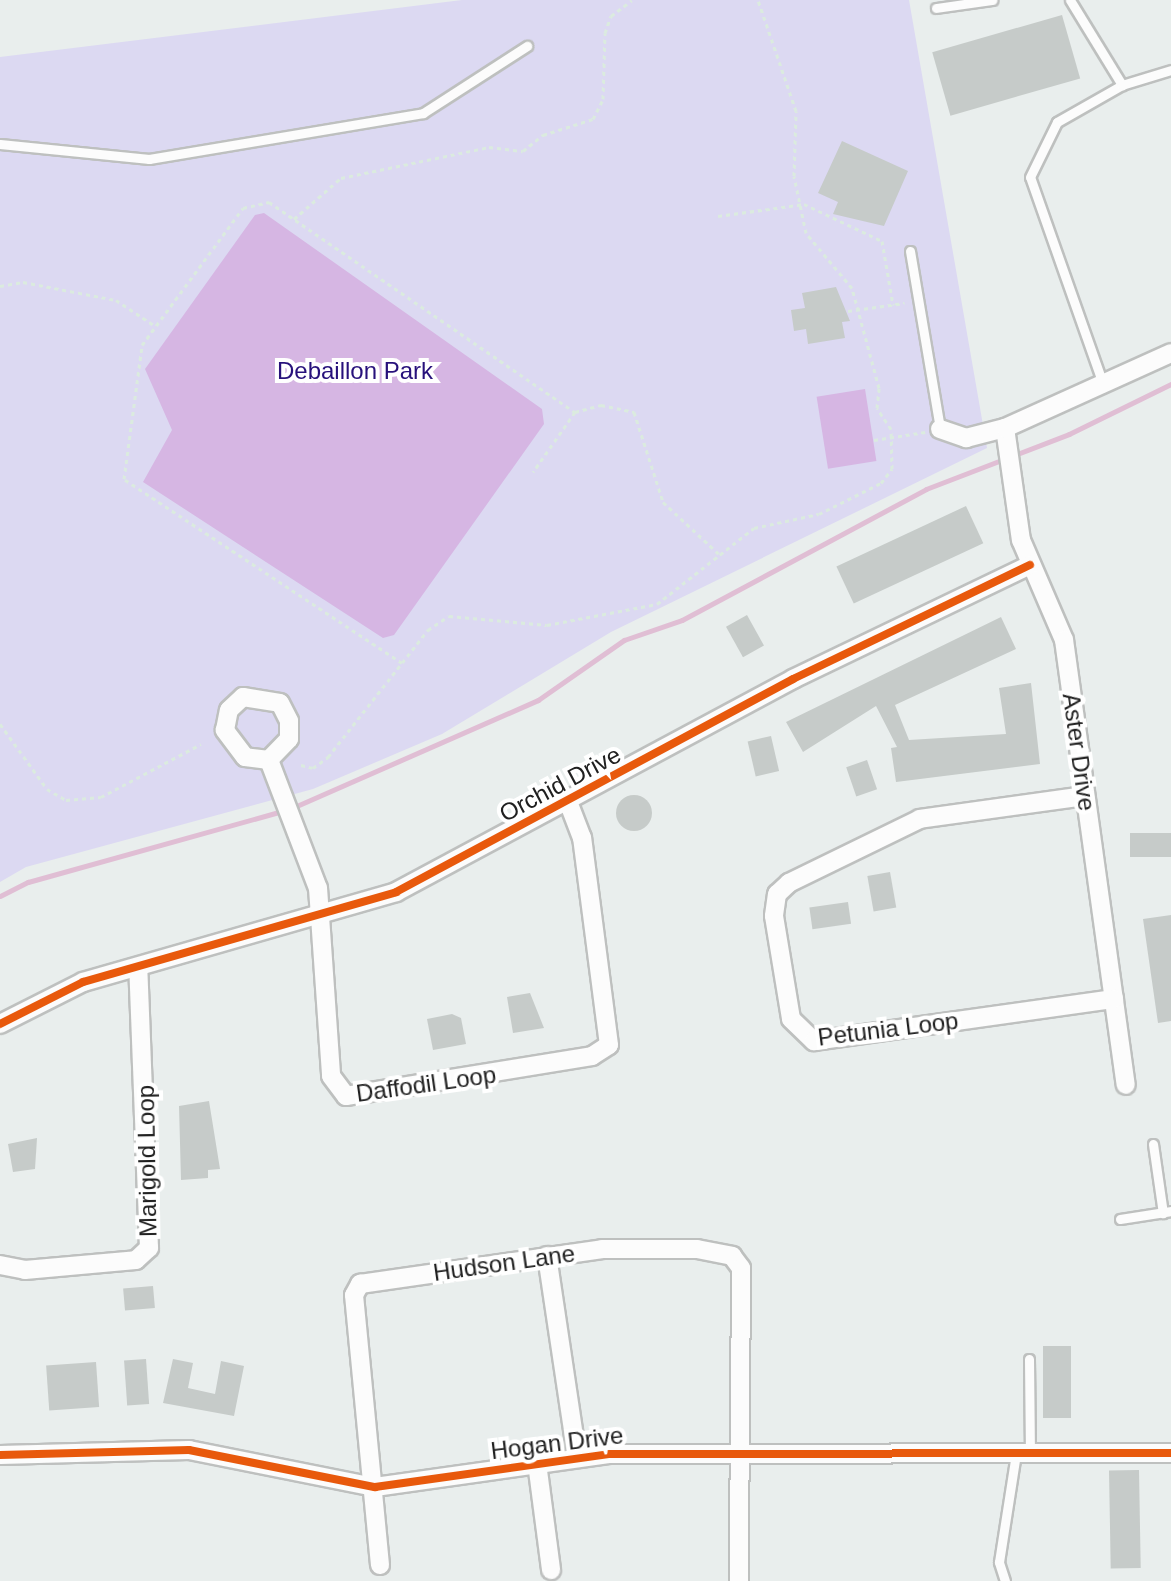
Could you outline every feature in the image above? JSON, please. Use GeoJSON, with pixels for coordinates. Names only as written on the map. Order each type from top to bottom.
{"type":"FeatureCollection","features":[{"type":"Feature","properties":{"kind":"street"},"geometry":{"type":"LineString","coordinates":[[940,429],[966,438],[1005,428],[1171,353]]}},
{"type":"Feature","properties":{"kind":"street","name":"Aster Drive"},"geometry":{"type":"LineString","coordinates":[[1005,428],[1030,565],[1064,640],[1126,1085]]}},
{"type":"Feature","properties":{"kind":"street","name":"Orchid Drive"},"geometry":{"type":"LineString","coordinates":[[0,1024],[62,991],[396,892],[569,804],[793,679],[1030,565]]}},
{"type":"Feature","properties":{"kind":"street","name":"Daffodil Loop"},"geometry":{"type":"LineString","coordinates":[[269,760],[322,915],[331,1076],[338,1092],[369,1097],[601,1052],[610,1026],[582,838],[569,804]]}},
{"type":"Feature","properties":{"kind":"street","name":"Petunia Loop"},"geometry":{"type":"LineString","coordinates":[[1085,796],[920,819],[789,883],[777,894],[774,916],[791,1019],[814,1041],[1114,999]]}},
{"type":"Feature","properties":{"kind":"street","name":"Marigold Loop"},"geometry":{"type":"LineString","coordinates":[[0,1265],[25,1270],[111,1263],[136,1260],[149,1248],[138,967]]}},
{"type":"Feature","properties":{"kind":"street","name":"Hudson Lane"},"geometry":{"type":"LineString","coordinates":[[380,1565],[375,1487],[354,1295],[360,1284],[547,1256],[697,1249],[732,1256],[743,1283],[739,1453]]}},
{"type":"Feature","properties":{"kind":"street"},"geometry":{"type":"LineString","coordinates":[[547,1256],[577,1457]]}},
{"type":"Feature","properties":{"kind":"street","name":"Hogan Drive"},"geometry":{"type":"LineString","coordinates":[[0,1455],[189,1450],[375,1487],[577,1457],[739,1453],[1171,1453]]}},
{"type":"Feature","properties":{"kind":"street"},"geometry":{"type":"LineString","coordinates":[[739,1453],[739,1581]]}},
{"type":"Feature","properties":{"kind":"street"},"geometry":{"type":"LineString","coordinates":[[537,1463],[551,1570]]}},
{"type":"Feature","properties":{"kind":"lane"},"geometry":{"type":"LineString","coordinates":[[936,8],[992,0]]}},
{"type":"Feature","properties":{"kind":"lane"},"geometry":{"type":"LineString","coordinates":[[1070,0],[1122,85]]}},
{"type":"Feature","properties":{"kind":"lane"},"geometry":{"type":"LineString","coordinates":[[0,144],[149,159],[408,115],[453,99],[527,46]]}},
{"type":"Feature","properties":{"kind":"lane"},"geometry":{"type":"LineString","coordinates":[[1103,384],[1030,177],[1057,122],[1122,85],[1171,70]]}},
{"type":"Feature","properties":{"kind":"lane"},"geometry":{"type":"LineString","coordinates":[[910,251],[940,429]]}},
{"type":"Feature","properties":{"kind":"lane"},"geometry":{"type":"LineString","coordinates":[[1120,1219],[1167,1212],[1153,1144]]}},
{"type":"Feature","properties":{"kind":"lane"},"geometry":{"type":"LineString","coordinates":[[1005,1581],[999,1562],[1023,1454],[1029,1359]]}},
{"type":"Feature","properties":{"kind":"path"},"geometry":{"type":"LineString","coordinates":[[294,219],[341,178],[489,147],[523,151],[543,135],[593,119],[603,99],[605,33],[611,16],[632,0]]}},
{"type":"Feature","properties":{"kind":"path"},"geometry":{"type":"LineString","coordinates":[[301,765],[313,768],[328,757],[402,663],[449,616],[547,625],[620,616],[673,595],[769,521],[819,514],[881,483],[892,469],[893,437],[877,408],[879,388],[848,281],[806,233],[794,176],[796,111],[758,0]]}},
{"type":"Feature","properties":{"kind":"path"},"geometry":{"type":"LineString","coordinates":[[402,663],[124,479],[142,345],[155,326],[243,208],[269,202],[575,412]]}},
{"type":"Feature","properties":{"kind":"path"},"geometry":{"type":"LineString","coordinates":[[718,216],[801,205],[882,241],[893,305]]}},
{"type":"Feature","properties":{"kind":"path"},"geometry":{"type":"LineString","coordinates":[[0,286],[23,282],[116,300],[155,326]]}},
{"type":"Feature","properties":{"kind":"path"},"geometry":{"type":"LineString","coordinates":[[848,311],[918,301]]}},
{"type":"Feature","properties":{"kind":"path"},"geometry":{"type":"LineString","coordinates":[[533,472],[575,412],[601,405],[634,412],[663,502],[721,556]]}},
{"type":"Feature","properties":{"kind":"path"},"geometry":{"type":"LineString","coordinates":[[874,440],[940,429]]}},
{"type":"Feature","properties":{"kind":"path"},"geometry":{"type":"LineString","coordinates":[[0,724],[47,789],[66,800],[101,797],[201,744]]}},
{"type":"Feature","properties":{"kind":"green space","name":"Debaillon Park"},"geometry":{"type":"Polygon","coordinates":[[[462,0],[909,0],[987,448],[611,632],[442,734],[313,789],[26,867],[0,882],[0,57],[462,0]]]}},
{"type":"Feature","properties":{"kind":"green space"},"geometry":{"type":"Polygon","coordinates":[[[264,213],[542,409],[544,424],[394,635],[383,638],[143,482],[172,430],[145,369],[255,215],[264,213]]]}},
{"type":"Feature","properties":{"kind":"green space"},"geometry":{"type":"Polygon","coordinates":[[[865,389],[876,461],[828,469],[817,397],[865,389]]]}},
{"type":"Feature","properties":{"kind":"building"},"geometry":{"type":"Polygon","coordinates":[[[1062,15],[1080,78],[950,116],[932,52],[1062,15]]]}},
{"type":"Feature","properties":{"kind":"building"},"geometry":{"type":"Polygon","coordinates":[[[842,141],[908,171],[884,226],[833,214],[838,202],[818,193],[842,141]]]}},
{"type":"Feature","properties":{"kind":"building"},"geometry":{"type":"Polygon","coordinates":[[[836,287],[850,321],[842,322],[845,338],[808,344],[806,329],[794,331],[791,310],[805,308],[802,293],[836,287]]]}},
{"type":"Feature","properties":{"kind":"building"},"geometry":{"type":"Polygon","coordinates":[[[966,506],[983,543],[854,604],[836,566],[966,506]]]}},
{"type":"Feature","properties":{"kind":"building"},"geometry":{"type":"Polygon","coordinates":[[[747,615],[764,646],[743,657],[726,627],[747,615]]]}},
{"type":"Feature","properties":{"kind":"building"},"geometry":{"type":"Polygon","coordinates":[[[1001,617],[1016,649],[895,705],[909,740],[1006,734],[999,688],[1031,683],[1040,764],[896,782],[891,748],[897,747],[876,706],[803,752],[786,722],[1001,617]]]}},
{"type":"Feature","properties":{"kind":"building"},"geometry":{"type":"Polygon","coordinates":[[[771,736],[779,771],[756,776],[748,741],[771,736]]]}},
{"type":"Feature","properties":{"kind":"building"},"geometry":{"type":"Polygon","coordinates":[[[867,760],[877,789],[856,796],[846,767],[867,760]]]}},
{"type":"Feature","properties":{"kind":"building"},"geometry":{"type":"Polygon","coordinates":[[[634,795],[646,801],[652,813],[646,825],[634,831],[622,825],[616,813],[622,801],[634,795]]]}},
{"type":"Feature","properties":{"kind":"building"},"geometry":{"type":"Polygon","coordinates":[[[1130,833],[1171,833],[1171,857],[1130,857],[1130,833]]]}},
{"type":"Feature","properties":{"kind":"building"},"geometry":{"type":"Polygon","coordinates":[[[890,872],[896,907],[874,911],[867,876],[890,872]]]}},
{"type":"Feature","properties":{"kind":"building"},"geometry":{"type":"Polygon","coordinates":[[[848,902],[851,924],[812,929],[809,907],[848,902]]]}},
{"type":"Feature","properties":{"kind":"building"},"geometry":{"type":"Polygon","coordinates":[[[1171,915],[1171,1021],[1158,1023],[1143,919],[1171,915]]]}},
{"type":"Feature","properties":{"kind":"building"},"geometry":{"type":"Polygon","coordinates":[[[530,993],[544,1028],[513,1033],[507,997],[530,993]]]}},
{"type":"Feature","properties":{"kind":"building"},"geometry":{"type":"Polygon","coordinates":[[[452,1014],[461,1018],[466,1044],[433,1050],[427,1019],[452,1014]]]}},
{"type":"Feature","properties":{"kind":"building"},"geometry":{"type":"Polygon","coordinates":[[[209,1101],[220,1169],[208,1170],[208,1178],[181,1180],[179,1106],[209,1101]]]}},
{"type":"Feature","properties":{"kind":"building"},"geometry":{"type":"Polygon","coordinates":[[[37,1138],[35,1169],[13,1172],[8,1144],[37,1138]]]}},
{"type":"Feature","properties":{"kind":"building"},"geometry":{"type":"Polygon","coordinates":[[[153,1286],[155,1308],[125,1311],[123,1289],[153,1286]]]}},
{"type":"Feature","properties":{"kind":"building"},"geometry":{"type":"Polygon","coordinates":[[[1043,1346],[1071,1346],[1071,1418],[1043,1418],[1043,1346]]]}},
{"type":"Feature","properties":{"kind":"building"},"geometry":{"type":"Polygon","coordinates":[[[146,1359],[149,1404],[127,1405],[124,1361],[146,1359]]]}},
{"type":"Feature","properties":{"kind":"building"},"geometry":{"type":"Polygon","coordinates":[[[173,1359],[193,1363],[188,1388],[215,1394],[221,1361],[244,1366],[234,1416],[163,1403],[173,1359]]]}},
{"type":"Feature","properties":{"kind":"building"},"geometry":{"type":"Polygon","coordinates":[[[96,1362],[99,1407],[49,1410],[46,1365],[96,1362]]]}},
{"type":"Feature","properties":{"kind":"building"},"geometry":{"type":"Polygon","coordinates":[[[1139,1470],[1141,1568],[1111,1569],[1109,1471],[1139,1470]]]}},
{"type":"Feature","properties":{"kind":"waterway"},"geometry":{"type":"LineString","coordinates":[[292,808],[538,700],[624,640],[682,620],[926,489],[1069,434],[1171,384]]}},
{"type":"Feature","properties":{"kind":"waterway"},"geometry":{"type":"LineString","coordinates":[[0,896],[28,882],[283,811]]}},
{"type":"Feature","properties":{"kind":"cycle path"},"geometry":{"type":"LineString","coordinates":[[0,1024],[83,982],[396,892],[793,679],[1030,565]]}},
{"type":"Feature","properties":{"kind":"cycle path"},"geometry":{"type":"LineString","coordinates":[[0,1455],[189,1450],[375,1487],[609,1454],[1171,1453]]}}]}
